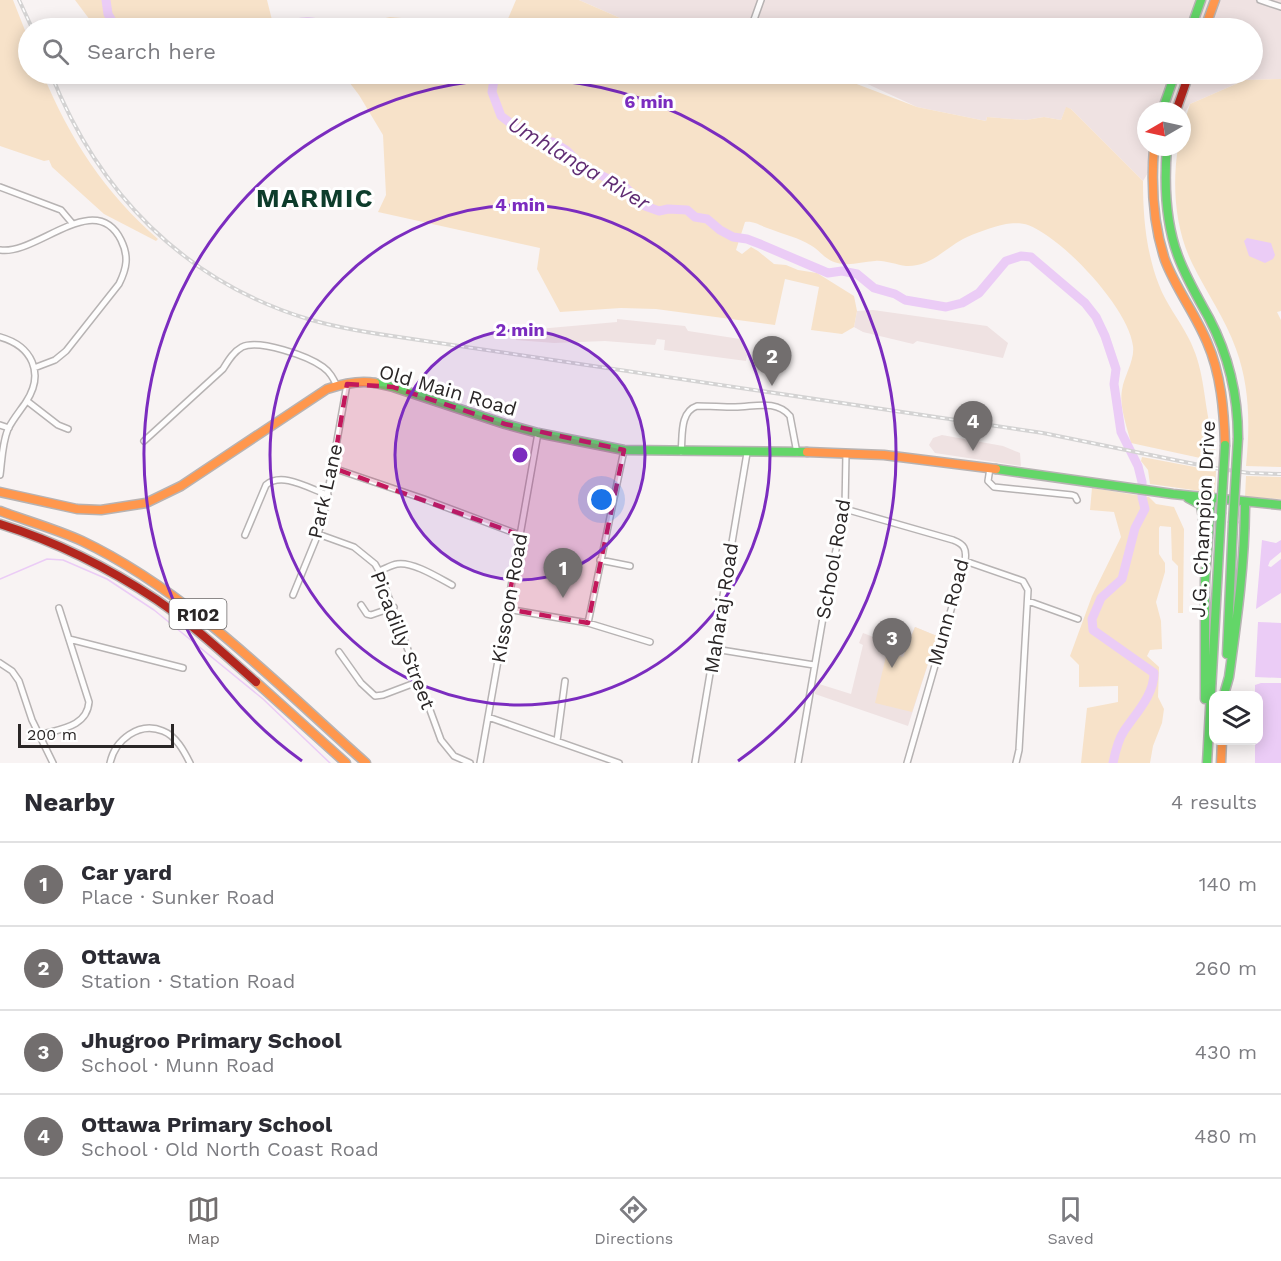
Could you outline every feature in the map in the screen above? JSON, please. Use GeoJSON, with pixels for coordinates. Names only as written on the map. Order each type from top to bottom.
{"type":"FeatureCollection","features":[{"type":"Feature","properties":{"kind":"street"},"geometry":{"type":"LineString","coordinates":[[755,18],[761,0]]}},
{"type":"Feature","properties":{"kind":"street"},"geometry":{"type":"LineString","coordinates":[[1195,18],[1199,0]]}},
{"type":"Feature","properties":{"kind":"street"},"geometry":{"type":"LineString","coordinates":[[1209,18],[1215,0]]}},
{"type":"Feature","properties":{"kind":"street"},"geometry":{"type":"LineString","coordinates":[[1210,18],[1214,9],[1225,0]]}},
{"type":"Feature","properties":{"kind":"street"},"geometry":{"type":"LineString","coordinates":[[1260,0],[1281,7]]}},
{"type":"Feature","properties":{"kind":"street"},"geometry":{"type":"LineString","coordinates":[[1165,102],[1171,84]]}},
{"type":"Feature","properties":{"kind":"street"},"geometry":{"type":"LineString","coordinates":[[1179,102],[1185,84]]}},
{"type":"Feature","properties":{"kind":"street","name":"J.G. Champion Drive"},"geometry":{"type":"LineString","coordinates":[[1154,156],[1152,191],[1158,235],[1169,270],[1206,340],[1217,371],[1224,410],[1226,445],[1211,691]]}},
{"type":"Feature","properties":{"kind":"street","name":"J.G. Champion Drive"},"geometry":{"type":"LineString","coordinates":[[1166,156],[1166,203],[1172,237],[1184,273],[1211,320],[1228,362],[1235,393],[1238,438],[1225,691]]}},
{"type":"Feature","properties":{"kind":"street"},"geometry":{"type":"LineString","coordinates":[[0,188],[61,210],[72,223]]}},
{"type":"Feature","properties":{"kind":"street"},"geometry":{"type":"LineString","coordinates":[[0,250],[24,248],[72,223],[84,220],[95,221],[112,228],[120,238],[125,251],[127,262],[125,272],[118,284],[66,351],[55,360],[34,368]]}},
{"type":"Feature","properties":{"kind":"street"},"geometry":{"type":"LineString","coordinates":[[0,337],[24,349],[34,368],[35,380],[27,401],[9,428],[0,475]]}},
{"type":"Feature","properties":{"kind":"street"},"geometry":{"type":"LineString","coordinates":[[144,441],[223,369],[230,358],[243,347],[260,346],[280,349],[313,361],[330,372],[337,386]]}},
{"type":"Feature","properties":{"kind":"street","name":"Old Main Road"},"geometry":{"type":"LineString","coordinates":[[0,492],[77,509],[101,510],[146,503],[181,486],[327,389],[368,382],[393,387],[538,433],[624,450],[797,453],[920,459],[1173,494]]}},
{"type":"Feature","properties":{"kind":"street","name":"Park Lane"},"geometry":{"type":"LineString","coordinates":[[293,596],[318,534],[328,495],[347,384]]}},
{"type":"Feature","properties":{"kind":"street"},"geometry":{"type":"LineString","coordinates":[[27,401],[58,425],[68,429]]}},
{"type":"Feature","properties":{"kind":"street"},"geometry":{"type":"LineString","coordinates":[[681,452],[684,418],[691,408],[760,404],[776,407],[790,416],[797,453]]}},
{"type":"Feature","properties":{"kind":"street"},"geometry":{"type":"LineString","coordinates":[[0,425],[9,428]]}},
{"type":"Feature","properties":{"kind":"street","name":"Kissoon Road"},"geometry":{"type":"LineString","coordinates":[[480,763],[538,433]]}},
{"type":"Feature","properties":{"kind":"street"},"geometry":{"type":"LineString","coordinates":[[588,623],[624,450]]}},
{"type":"Feature","properties":{"kind":"street","name":"Maharaj Road"},"geometry":{"type":"LineString","coordinates":[[695,763],[747,453]]}},
{"type":"Feature","properties":{"kind":"street","name":"School Road"},"geometry":{"type":"LineString","coordinates":[[798,763],[832,567],[845,509],[849,455]]}},
{"type":"Feature","properties":{"kind":"street"},"geometry":{"type":"LineString","coordinates":[[333,468],[520,535]]}},
{"type":"Feature","properties":{"kind":"street"},"geometry":{"type":"LineString","coordinates":[[990,468],[988,481],[994,487],[1072,495],[1077,500]]}},
{"type":"Feature","properties":{"kind":"street"},"geometry":{"type":"LineString","coordinates":[[245,535],[266,485],[270,481],[283,479],[328,495]]}},
{"type":"Feature","properties":{"kind":"street"},"geometry":{"type":"LineString","coordinates":[[1173,494],[1278,505]]}},
{"type":"Feature","properties":{"kind":"street"},"geometry":{"type":"LineString","coordinates":[[1173,494],[1193,499],[1201,505],[1207,548]]}},
{"type":"Feature","properties":{"kind":"street"},"geometry":{"type":"LineString","coordinates":[[1209,727],[1205,699],[1205,605],[1211,498]]}},
{"type":"Feature","properties":{"kind":"street"},"geometry":{"type":"LineString","coordinates":[[1245,503],[1246,530]]}},
{"type":"Feature","properties":{"kind":"street"},"geometry":{"type":"LineString","coordinates":[[1225,691],[1247,521],[1253,511],[1278,505]]}},
{"type":"Feature","properties":{"kind":"street","name":"Munn Road"},"geometry":{"type":"LineString","coordinates":[[845,509],[959,543],[965,549],[965,561],[907,763]]}},
{"type":"Feature","properties":{"kind":"street","name":"R102"},"geometry":{"type":"LineString","coordinates":[[0,511],[81,541],[139,573],[194,610],[366,763]]}},
{"type":"Feature","properties":{"kind":"street","name":"R102"},"geometry":{"type":"LineString","coordinates":[[0,524],[88,560],[157,600],[218,648],[346,763]]}},
{"type":"Feature","properties":{"kind":"street","name":"Picadilly Street"},"geometry":{"type":"LineString","coordinates":[[318,534],[354,547],[379,571],[441,740],[454,756],[470,763]]}},
{"type":"Feature","properties":{"kind":"street"},"geometry":{"type":"LineString","coordinates":[[600,560],[630,566]]}},
{"type":"Feature","properties":{"kind":"street"},"geometry":{"type":"LineString","coordinates":[[965,561],[1023,581],[1028,590],[1019,750],[1016,763]]}},
{"type":"Feature","properties":{"kind":"street"},"geometry":{"type":"LineString","coordinates":[[379,571],[401,564],[430,573],[452,585]]}},
{"type":"Feature","properties":{"kind":"street"},"geometry":{"type":"LineString","coordinates":[[1028,601],[1078,619]]}},
{"type":"Feature","properties":{"kind":"street"},"geometry":{"type":"LineString","coordinates":[[361,605],[367,614],[371,615],[394,607]]}},
{"type":"Feature","properties":{"kind":"street"},"geometry":{"type":"LineString","coordinates":[[40,735],[69,727],[81,721],[87,714],[89,702],[59,608]]}},
{"type":"Feature","properties":{"kind":"street"},"geometry":{"type":"LineString","coordinates":[[507,609],[588,623],[650,642]]}},
{"type":"Feature","properties":{"kind":"street"},"geometry":{"type":"LineString","coordinates":[[69,639],[183,668]]}},
{"type":"Feature","properties":{"kind":"street"},"geometry":{"type":"LineString","coordinates":[[715,649],[814,665]]}},
{"type":"Feature","properties":{"kind":"street"},"geometry":{"type":"LineString","coordinates":[[339,652],[362,683],[375,696],[420,681]]}},
{"type":"Feature","properties":{"kind":"street"},"geometry":{"type":"LineString","coordinates":[[0,663],[12,671],[19,681],[53,763]]}},
{"type":"Feature","properties":{"kind":"street"},"geometry":{"type":"LineString","coordinates":[[557,741],[565,681]]}},
{"type":"Feature","properties":{"kind":"street"},"geometry":{"type":"LineString","coordinates":[[488,717],[619,763]]}},
{"type":"Feature","properties":{"kind":"street","name":"J.G. Champion Drive"},"geometry":{"type":"LineString","coordinates":[[1207,763],[1209,727]]}},
{"type":"Feature","properties":{"kind":"street"},"geometry":{"type":"LineString","coordinates":[[111,763],[113,751],[125,736],[141,729],[153,729],[172,736],[190,763]]}},
{"type":"Feature","properties":{"kind":"street"},"geometry":{"type":"LineString","coordinates":[[1221,763],[1222,745]]}},
{"type":"Feature","properties":{"kind":"highlighted area"},"geometry":{"type":"Polygon","coordinates":[[[347,384],[393,387],[505,424],[624,450],[588,623],[507,609],[520,535],[333,468],[347,384]]]}},
{"type":"Feature","properties":{"kind":"shaded area"},"geometry":{"type":"Polygon","coordinates":[[[0,0],[13,0],[20,18],[18,18],[18,84],[47,84],[64,120],[90,163],[121,203],[158,239],[156,241],[104,214],[52,167],[49,160],[44,161],[0,146],[0,0]]]}},
{"type":"Feature","properties":{"kind":"shaded area"},"geometry":{"type":"Polygon","coordinates":[[[75,0],[267,0],[272,18],[88,18],[75,0]]]}},
{"type":"Feature","properties":{"kind":"shaded area"},"geometry":{"type":"Polygon","coordinates":[[[516,0],[579,0],[620,18],[508,18],[516,0]]]}},
{"type":"Feature","properties":{"kind":"shaded area"},"geometry":{"type":"Polygon","coordinates":[[[579,0],[1281,0],[1281,79],[1263,80],[1263,18],[620,18],[579,0]]]}},
{"type":"Feature","properties":{"kind":"shaded area"},"geometry":{"type":"Polygon","coordinates":[[[1281,79],[1281,311],[1277,312],[1281,320],[1281,467],[1246,466],[1248,421],[1241,363],[1232,338],[1186,250],[1176,207],[1175,192],[1177,156],[1191,156],[1191,104],[1236,84],[1263,84],[1263,80],[1281,79]]]}},
{"type":"Feature","properties":{"kind":"shaded area"},"geometry":{"type":"Polygon","coordinates":[[[351,84],[857,84],[917,107],[986,121],[987,117],[1026,120],[1044,117],[1061,120],[1066,107],[1071,109],[1143,181],[1145,221],[1151,260],[1162,292],[1188,337],[1197,359],[1210,426],[1215,436],[1214,461],[1131,443],[1121,396],[1133,351],[1129,331],[1107,295],[1076,259],[1059,244],[1028,225],[1008,224],[984,230],[963,239],[929,261],[915,266],[906,266],[879,261],[849,264],[834,262],[802,240],[755,223],[745,222],[736,250],[742,254],[751,247],[774,264],[817,273],[854,296],[857,311],[854,327],[842,334],[811,330],[819,287],[785,279],[775,325],[656,309],[621,308],[560,312],[537,269],[540,248],[378,212],[386,195],[383,135],[351,84]]]}},
{"type":"Feature","properties":{"kind":"shaded area"},"geometry":{"type":"Polygon","coordinates":[[[868,84],[1236,84],[1191,104],[1137,102],[1137,156],[1158,156],[1143,181],[1071,109],[1066,108],[1061,120],[1044,117],[1026,120],[987,117],[986,121],[917,107],[868,84]]]}},
{"type":"Feature","properties":{"kind":"shaded area"},"geometry":{"type":"Polygon","coordinates":[[[1247,238],[1271,243],[1275,255],[1273,259],[1265,263],[1249,256],[1244,241],[1247,238]]]}},
{"type":"Feature","properties":{"kind":"shaded area"},"geometry":{"type":"Polygon","coordinates":[[[873,310],[987,326],[1008,343],[1003,358],[917,341],[913,344],[863,332],[854,327],[857,311],[873,310]]]}},
{"type":"Feature","properties":{"kind":"shaded area"},"geometry":{"type":"Polygon","coordinates":[[[617,319],[685,326],[688,331],[740,339],[747,355],[746,361],[664,350],[665,340],[657,339],[655,345],[605,341],[554,343],[516,340],[516,334],[522,334],[527,330],[617,322],[617,319]]]}},
{"type":"Feature","properties":{"kind":"shaded area"},"geometry":{"type":"Polygon","coordinates":[[[942,435],[1003,446],[1020,453],[1021,466],[935,453],[929,445],[933,438],[942,435]]]}},
{"type":"Feature","properties":{"kind":"shaded area"},"geometry":{"type":"Polygon","coordinates":[[[1142,457],[1216,471],[1215,493],[1150,484],[1148,470],[1141,461],[1142,457]]]}},
{"type":"Feature","properties":{"kind":"shaded area"},"geometry":{"type":"Polygon","coordinates":[[[1246,476],[1281,477],[1281,499],[1245,497],[1246,476]]]}},
{"type":"Feature","properties":{"kind":"shaded area"},"geometry":{"type":"Polygon","coordinates":[[[1092,488],[1149,497],[1156,504],[1174,507],[1184,529],[1183,613],[1178,613],[1178,566],[1172,560],[1171,527],[1160,526],[1159,528],[1159,554],[1165,563],[1165,572],[1156,602],[1161,621],[1162,649],[1150,650],[1147,656],[1159,667],[1158,697],[1164,709],[1150,763],[1081,763],[1087,708],[1118,702],[1118,686],[1079,687],[1079,665],[1070,656],[1092,596],[1121,537],[1114,512],[1090,510],[1092,488]]]}},
{"type":"Feature","properties":{"kind":"shaded area"},"geometry":{"type":"Polygon","coordinates":[[[1262,540],[1276,543],[1281,540],[1281,552],[1270,561],[1268,566],[1271,567],[1281,559],[1281,593],[1256,609],[1262,540]]]}},
{"type":"Feature","properties":{"kind":"shaded area"},"geometry":{"type":"Polygon","coordinates":[[[1258,622],[1281,623],[1281,678],[1255,677],[1258,622]]]}},
{"type":"Feature","properties":{"kind":"shaded area"},"geometry":{"type":"Polygon","coordinates":[[[915,627],[937,636],[908,726],[815,694],[816,683],[851,694],[863,645],[859,643],[863,633],[905,649],[915,627]]]}},
{"type":"Feature","properties":{"kind":"shaded area"},"geometry":{"type":"Polygon","coordinates":[[[915,627],[937,636],[912,712],[875,703],[887,652],[903,657],[915,627]]]}},
{"type":"Feature","properties":{"kind":"shaded area"},"geometry":{"type":"Polygon","coordinates":[[[1281,683],[1281,763],[1255,763],[1255,745],[1263,745],[1263,691],[1255,691],[1255,685],[1281,683]]]}},
{"type":"Feature","properties":{"kind":"waterway","name":"Umhlanga River"},"geometry":{"type":"LineString","coordinates":[[106,0],[110,18]]}},
{"type":"Feature","properties":{"kind":"waterway","name":"Umhlanga River"},"geometry":{"type":"LineString","coordinates":[[493,84],[492,92],[501,116],[542,142],[553,142],[566,150],[582,166],[625,187],[645,206],[659,211],[687,210],[695,217],[707,219],[733,237],[747,239],[828,273],[842,271],[857,274],[874,288],[895,294],[905,300],[946,307],[962,303],[979,293],[1006,261],[1021,256],[1031,257],[1085,303],[1096,317],[1105,336],[1116,369],[1114,384],[1121,432],[1138,466],[1145,509],[1135,528],[1122,579],[1101,598],[1092,619],[1093,630],[1154,673],[1148,696],[1122,735],[1113,763]]}},
{"type":"Feature","properties":{"kind":"waterway"},"geometry":{"type":"LineString","coordinates":[[0,579],[47,559],[63,560],[107,579],[154,610],[263,699],[330,763]]}},
{"type":"Feature","properties":{"kind":"railway"},"geometry":{"type":"LineString","coordinates":[[19,0],[27,18]]}},
{"type":"Feature","properties":{"kind":"railway"},"geometry":{"type":"LineString","coordinates":[[55,84],[70,117],[93,157],[120,193],[150,226],[184,256],[222,281],[263,302],[308,319],[381,334],[1043,433],[1214,468],[1249,473],[1281,474]]}},
{"type":"Feature","properties":{"kind":"traffic: fast"},"geometry":{"type":"LineString","coordinates":[[1195,18],[1201,0]]}},
{"type":"Feature","properties":{"kind":"traffic: fast"},"geometry":{"type":"LineString","coordinates":[[1165,102],[1171,84]]}},
{"type":"Feature","properties":{"kind":"traffic: fast"},"geometry":{"type":"LineString","coordinates":[[1167,156],[1166,189],[1170,229],[1181,264],[1216,332],[1227,362],[1234,392],[1238,438]]}},
{"type":"Feature","properties":{"kind":"traffic: fast"},"geometry":{"type":"LineString","coordinates":[[375,383],[538,433],[624,450],[807,452]]}},
{"type":"Feature","properties":{"kind":"traffic: fast"},"geometry":{"type":"LineString","coordinates":[[1233,523],[1238,438]]}},
{"type":"Feature","properties":{"kind":"traffic: fast"},"geometry":{"type":"LineString","coordinates":[[1221,514],[1225,445]]}},
{"type":"Feature","properties":{"kind":"traffic: fast"},"geometry":{"type":"LineString","coordinates":[[996,469],[1173,494],[1281,505]]}},
{"type":"Feature","properties":{"kind":"traffic: fast"},"geometry":{"type":"LineString","coordinates":[[1188,498],[1201,505],[1204,525]]}},
{"type":"Feature","properties":{"kind":"traffic: fast"},"geometry":{"type":"LineString","coordinates":[[1205,699],[1205,581],[1211,498]]}},
{"type":"Feature","properties":{"kind":"traffic: fast"},"geometry":{"type":"LineString","coordinates":[[1225,691],[1229,677],[1240,590],[1245,503]]}},
{"type":"Feature","properties":{"kind":"traffic: fast"},"geometry":{"type":"LineString","coordinates":[[1207,763],[1221,514]]}},
{"type":"Feature","properties":{"kind":"traffic: fast"},"geometry":{"type":"LineString","coordinates":[[1227,654],[1233,523]]}},
{"type":"Feature","properties":{"kind":"traffic: slow"},"geometry":{"type":"LineString","coordinates":[[1209,18],[1215,0]]}},
{"type":"Feature","properties":{"kind":"traffic: slow"},"geometry":{"type":"LineString","coordinates":[[1154,156],[1154,204],[1161,246],[1169,271],[1212,354],[1221,392],[1225,445]]}},
{"type":"Feature","properties":{"kind":"traffic: slow"},"geometry":{"type":"LineString","coordinates":[[0,492],[77,509],[101,510],[146,503],[181,486],[327,389],[351,383],[375,383]]}},
{"type":"Feature","properties":{"kind":"traffic: slow"},"geometry":{"type":"LineString","coordinates":[[807,452],[884,455],[996,469]]}},
{"type":"Feature","properties":{"kind":"traffic: slow"},"geometry":{"type":"LineString","coordinates":[[0,511],[82,541],[159,586],[231,642],[366,763]]}},
{"type":"Feature","properties":{"kind":"traffic: slow"},"geometry":{"type":"LineString","coordinates":[[256,682],[346,763]]}},
{"type":"Feature","properties":{"kind":"traffic: slow"},"geometry":{"type":"LineString","coordinates":[[1221,763],[1222,745]]}},
{"type":"Feature","properties":{"kind":"traffic: jam"},"geometry":{"type":"LineString","coordinates":[[1179,102],[1185,84]]}},
{"type":"Feature","properties":{"kind":"traffic: jam"},"geometry":{"type":"LineString","coordinates":[[0,524],[61,547],[139,588],[183,619],[256,682]]}},
{"type":"Feature","properties":{"kind":"place","name":"Ottawa"},"geometry":{"type":"Point","coordinates":[772,386]}},
{"type":"Feature","properties":{"kind":"place","name":"Ottawa Primary School"},"geometry":{"type":"Point","coordinates":[973,451]}},
{"type":"Feature","properties":{"kind":"place","name":"Car yard"},"geometry":{"type":"Point","coordinates":[563,598]}},
{"type":"Feature","properties":{"kind":"place","name":"Jhugroo Primary School"},"geometry":{"type":"Point","coordinates":[892,668]}},
{"type":"Feature","properties":{"kind":"district","name":"MARMIC"},"geometry":{"type":"Point","coordinates":[315,198]}}]}
